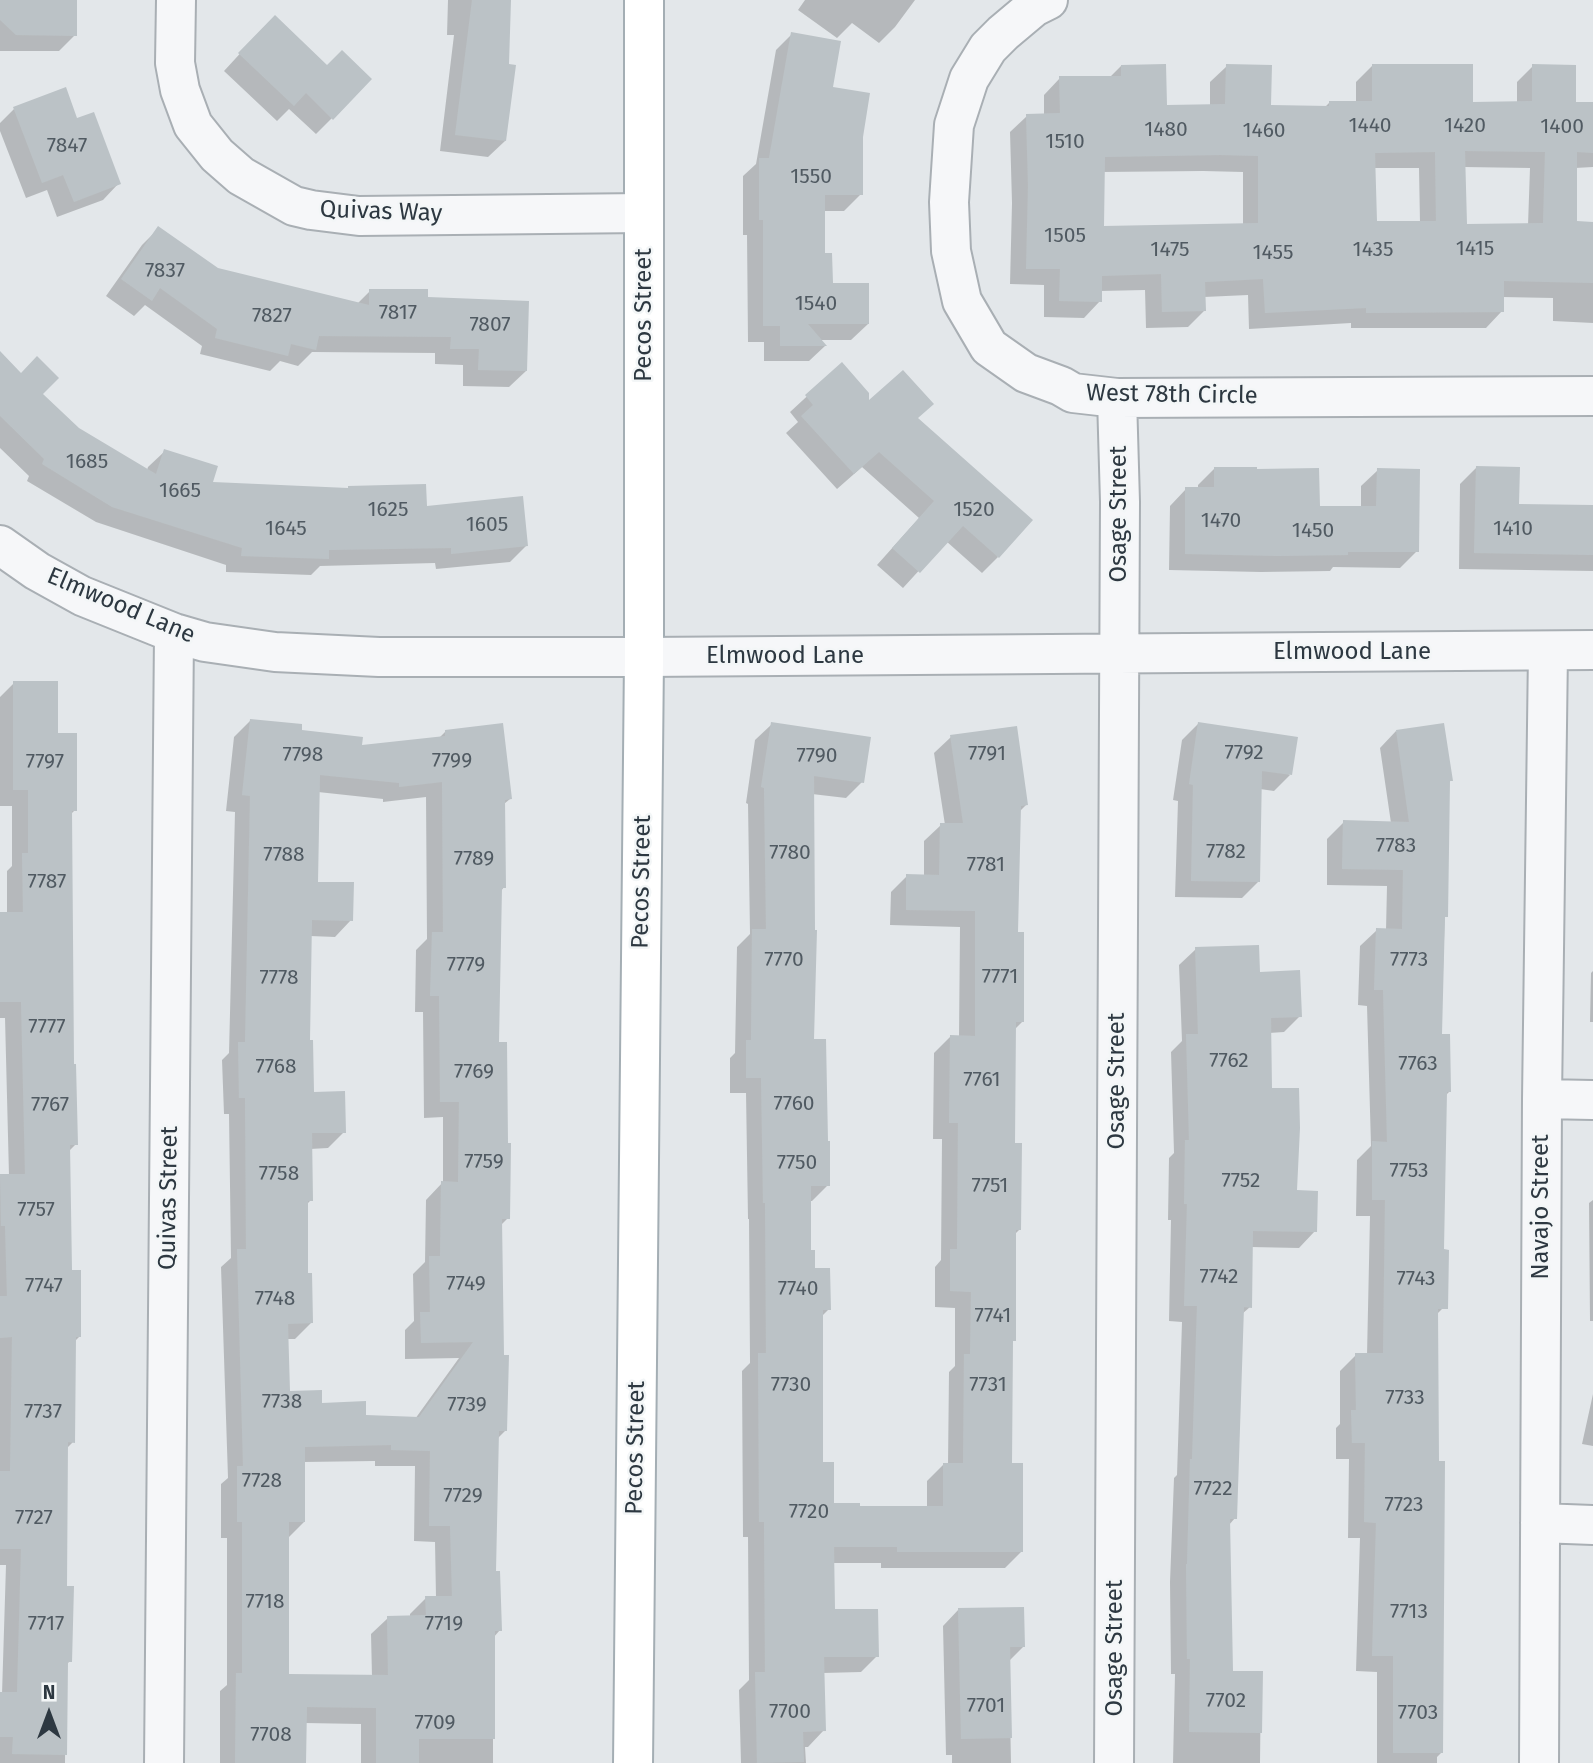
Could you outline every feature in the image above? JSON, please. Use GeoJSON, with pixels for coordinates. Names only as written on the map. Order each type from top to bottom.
{"type":"FeatureCollection","features":[{"type":"Feature","properties":{"kind":"main road","name":"Pecos Street"},"geometry":{"type":"LineString","coordinates":[[633,1763],[644,657],[644,0]]}},
{"type":"Feature","properties":{"kind":"street","name":"Quivas Way"},"geometry":{"type":"LineString","coordinates":[[176,0],[175,63],[180,90],[193,125],[217,155],[241,176],[294,206],[359,216],[644,213]]}},
{"type":"Feature","properties":{"kind":"street","name":"West 78th Circle"},"geometry":{"type":"LineString","coordinates":[[1048,0],[1034,6],[988,48],[969,79],[954,125],[949,202],[951,251],[962,301],[989,347],[1026,373],[1073,393],[1117,398],[1593,396]]}},
{"type":"Feature","properties":{"kind":"street","name":"Osage Street"},"geometry":{"type":"LineString","coordinates":[[1114,1763],[1120,502],[1117,398]]}},
{"type":"Feature","properties":{"kind":"street","name":"Elmwood Lane"},"geometry":{"type":"LineString","coordinates":[[0,545],[82,596],[174,633],[205,642],[288,652],[379,657],[644,657],[1593,650]]}},
{"type":"Feature","properties":{"kind":"street","name":"Quivas Street"},"geometry":{"type":"LineString","coordinates":[[164,1763],[174,633]]}},
{"type":"Feature","properties":{"kind":"street","name":"Navajo Street"},"geometry":{"type":"LineString","coordinates":[[1539,1763],[1542,1099],[1548,650]]}},
{"type":"Feature","properties":{"kind":"street"},"geometry":{"type":"LineString","coordinates":[[1542,1099],[1593,1100]]}},
{"type":"Feature","properties":{"kind":"street"},"geometry":{"type":"LineString","coordinates":[[1540,1523],[1593,1525]]}},
{"type":"Feature","properties":{"kind":"building"},"geometry":{"type":"Polygon","coordinates":[[[0,0],[77,0],[77,36],[16,35],[0,20],[0,0]]]}},
{"type":"Feature","properties":{"kind":"building"},"geometry":{"type":"Polygon","coordinates":[[[472,0],[511,0],[509,64],[516,65],[506,141],[455,135],[472,0]]]}},
{"type":"Feature","properties":{"kind":"building"},"geometry":{"type":"Polygon","coordinates":[[[275,15],[327,65],[342,50],[372,79],[333,120],[306,93],[294,106],[238,53],[275,15]]]}},
{"type":"Feature","properties":{"kind":"building"},"geometry":{"type":"Polygon","coordinates":[[[791,32],[841,41],[833,87],[870,93],[863,137],[863,195],[825,195],[825,253],[832,253],[833,283],[869,283],[869,324],[808,324],[827,346],[780,346],[780,326],[763,326],[763,220],[759,220],[759,158],[769,158],[791,32]]]}},
{"type":"Feature","properties":{"kind":"building"},"geometry":{"type":"Polygon","coordinates":[[[1166,64],[1167,105],[1225,104],[1226,64],[1272,65],[1271,105],[1329,106],[1329,101],[1372,101],[1372,64],[1473,64],[1473,102],[1532,101],[1532,64],[1576,65],[1576,102],[1593,102],[1593,153],[1577,152],[1577,221],[1593,222],[1593,283],[1504,281],[1504,312],[1366,313],[1366,308],[1265,313],[1263,279],[1205,282],[1206,311],[1162,312],[1161,274],[1102,276],[1102,302],[1059,301],[1060,269],[1026,269],[1026,114],[1060,113],[1059,76],[1121,76],[1121,65],[1166,64]],[[1465,151],[1467,224],[1543,223],[1545,152],[1465,151]],[[1435,152],[1375,153],[1377,221],[1436,221],[1435,152]],[[1258,156],[1105,157],[1104,226],[1258,223],[1258,156]]]}},
{"type":"Feature","properties":{"kind":"building"},"geometry":{"type":"Polygon","coordinates":[[[66,87],[77,118],[94,112],[121,184],[74,202],[63,175],[42,183],[13,107],[66,87]]]}},
{"type":"Feature","properties":{"kind":"building"},"geometry":{"type":"Polygon","coordinates":[[[158,226],[218,268],[369,305],[369,289],[428,289],[428,297],[529,301],[527,371],[478,370],[479,349],[450,349],[451,337],[319,336],[316,350],[291,344],[288,356],[215,338],[217,329],[160,288],[152,301],[121,279],[158,226]]]}},
{"type":"Feature","properties":{"kind":"building"},"geometry":{"type":"Polygon","coordinates":[[[0,351],[21,373],[37,356],[59,378],[43,394],[79,428],[156,474],[164,449],[218,466],[213,482],[348,488],[426,484],[427,506],[523,496],[528,546],[451,554],[451,548],[329,550],[329,559],[241,556],[242,548],[112,507],[42,464],[44,459],[0,416],[0,351]]]}},
{"type":"Feature","properties":{"kind":"building"},"geometry":{"type":"Polygon","coordinates":[[[842,362],[869,393],[869,400],[903,370],[934,404],[918,418],[1033,520],[999,558],[963,526],[920,573],[892,548],[934,501],[879,452],[854,474],[801,416],[813,405],[805,395],[842,362]]]}},
{"type":"Feature","properties":{"kind":"building"},"geometry":{"type":"Polygon","coordinates":[[[1476,466],[1520,467],[1519,504],[1593,505],[1593,555],[1474,553],[1476,466]]]}},
{"type":"Feature","properties":{"kind":"building"},"geometry":{"type":"Polygon","coordinates":[[[1214,467],[1319,468],[1320,506],[1376,506],[1377,468],[1420,469],[1419,552],[1278,556],[1185,554],[1185,487],[1214,487],[1214,467]]]}},
{"type":"Feature","properties":{"kind":"building"},"geometry":{"type":"Polygon","coordinates":[[[13,681],[58,681],[58,733],[77,733],[77,811],[72,811],[74,1064],[78,1145],[70,1145],[72,1270],[81,1270],[81,1337],[76,1337],[75,1443],[68,1442],[67,1586],[74,1586],[72,1662],[68,1662],[67,1755],[12,1754],[13,1737],[0,1737],[0,1692],[17,1692],[21,1549],[0,1549],[0,1471],[10,1471],[12,1337],[0,1338],[0,1296],[7,1296],[0,1174],[25,1174],[21,1002],[0,1002],[0,912],[23,912],[22,853],[28,853],[28,790],[13,790],[13,681]]]}},
{"type":"Feature","properties":{"kind":"building"},"geometry":{"type":"Polygon","coordinates":[[[250,719],[302,724],[302,730],[363,737],[362,745],[445,736],[445,730],[503,723],[512,799],[505,800],[506,888],[502,888],[499,1042],[507,1042],[508,1143],[511,1143],[510,1219],[502,1219],[504,1355],[509,1355],[507,1431],[499,1431],[496,1571],[500,1571],[502,1631],[495,1631],[495,1739],[419,1739],[419,1763],[376,1763],[376,1708],[307,1707],[306,1763],[235,1763],[236,1673],[242,1673],[242,1522],[237,1522],[237,1466],[243,1466],[237,1249],[246,1249],[245,1098],[239,1098],[238,1042],[245,1042],[250,796],[242,795],[250,719]],[[320,775],[318,882],[354,882],[353,921],[312,920],[310,1040],[313,1040],[314,1092],[345,1091],[346,1133],[312,1133],[313,1201],[308,1201],[308,1273],[312,1273],[313,1323],[288,1324],[290,1391],[322,1390],[322,1403],[366,1401],[366,1415],[419,1417],[473,1342],[421,1343],[420,1312],[430,1312],[429,1256],[440,1256],[441,1181],[458,1182],[459,1102],[440,1102],[439,996],[430,996],[432,932],[443,932],[442,782],[399,787],[399,783],[320,775]],[[391,1445],[305,1447],[305,1522],[289,1522],[289,1674],[388,1675],[387,1616],[426,1615],[425,1596],[452,1596],[450,1526],[429,1526],[430,1451],[391,1450],[391,1445]]]}},
{"type":"Feature","properties":{"kind":"building"},"geometry":{"type":"Polygon","coordinates":[[[771,722],[871,737],[864,783],[814,776],[817,930],[814,1039],[826,1039],[830,1141],[830,1186],[811,1186],[811,1250],[815,1250],[815,1268],[830,1268],[831,1310],[823,1310],[823,1462],[834,1462],[834,1503],[860,1503],[860,1506],[943,1506],[943,1463],[963,1463],[964,1354],[970,1354],[971,1292],[950,1291],[950,1249],[957,1249],[958,1123],[949,1123],[950,1035],[975,1036],[975,911],[906,910],[906,874],[939,875],[940,823],[963,823],[950,735],[1017,726],[1028,805],[1021,806],[1018,932],[1024,932],[1024,1022],[1016,1022],[1015,1143],[1022,1143],[1021,1230],[1016,1230],[1012,1463],[1023,1463],[1023,1552],[897,1552],[897,1547],[834,1547],[835,1609],[878,1609],[879,1657],[824,1657],[826,1731],[803,1732],[804,1762],[757,1763],[755,1672],[765,1672],[764,1522],[759,1522],[758,1353],[766,1353],[765,1203],[761,1078],[746,1078],[746,1040],[751,1040],[752,929],[766,929],[764,788],[761,787],[771,722]]]}},
{"type":"Feature","properties":{"kind":"building"},"geometry":{"type":"Polygon","coordinates":[[[1198,722],[1298,737],[1292,775],[1262,771],[1260,882],[1191,881],[1193,785],[1189,784],[1198,722]]]}},
{"type":"Feature","properties":{"kind":"building"},"geometry":{"type":"Polygon","coordinates":[[[1444,723],[1453,781],[1450,781],[1448,917],[1445,917],[1442,1034],[1450,1034],[1451,1092],[1447,1092],[1444,1249],[1449,1250],[1448,1309],[1438,1309],[1439,1461],[1445,1461],[1443,1753],[1393,1753],[1393,1656],[1372,1656],[1376,1523],[1364,1522],[1365,1443],[1352,1443],[1351,1410],[1356,1410],[1355,1353],[1383,1353],[1385,1200],[1372,1200],[1372,1141],[1387,1142],[1383,990],[1374,990],[1376,928],[1402,929],[1403,870],[1342,869],[1343,820],[1409,822],[1396,730],[1444,723]]]}},
{"type":"Feature","properties":{"kind":"building"},"geometry":{"type":"Polygon","coordinates":[[[1259,945],[1260,972],[1300,970],[1302,1017],[1271,1018],[1272,1088],[1299,1088],[1297,1190],[1318,1191],[1317,1232],[1253,1231],[1252,1308],[1244,1307],[1237,1519],[1230,1519],[1233,1671],[1263,1671],[1262,1733],[1189,1732],[1190,1659],[1187,1659],[1186,1564],[1197,1306],[1184,1306],[1187,1204],[1184,1204],[1185,1140],[1189,1140],[1186,1034],[1198,1034],[1195,947],[1259,945]]]}},
{"type":"Feature","properties":{"kind":"building"},"geometry":{"type":"Polygon","coordinates":[[[1024,1607],[1025,1647],[1010,1647],[1012,1738],[961,1739],[958,1608],[1024,1607]]]}}]}
